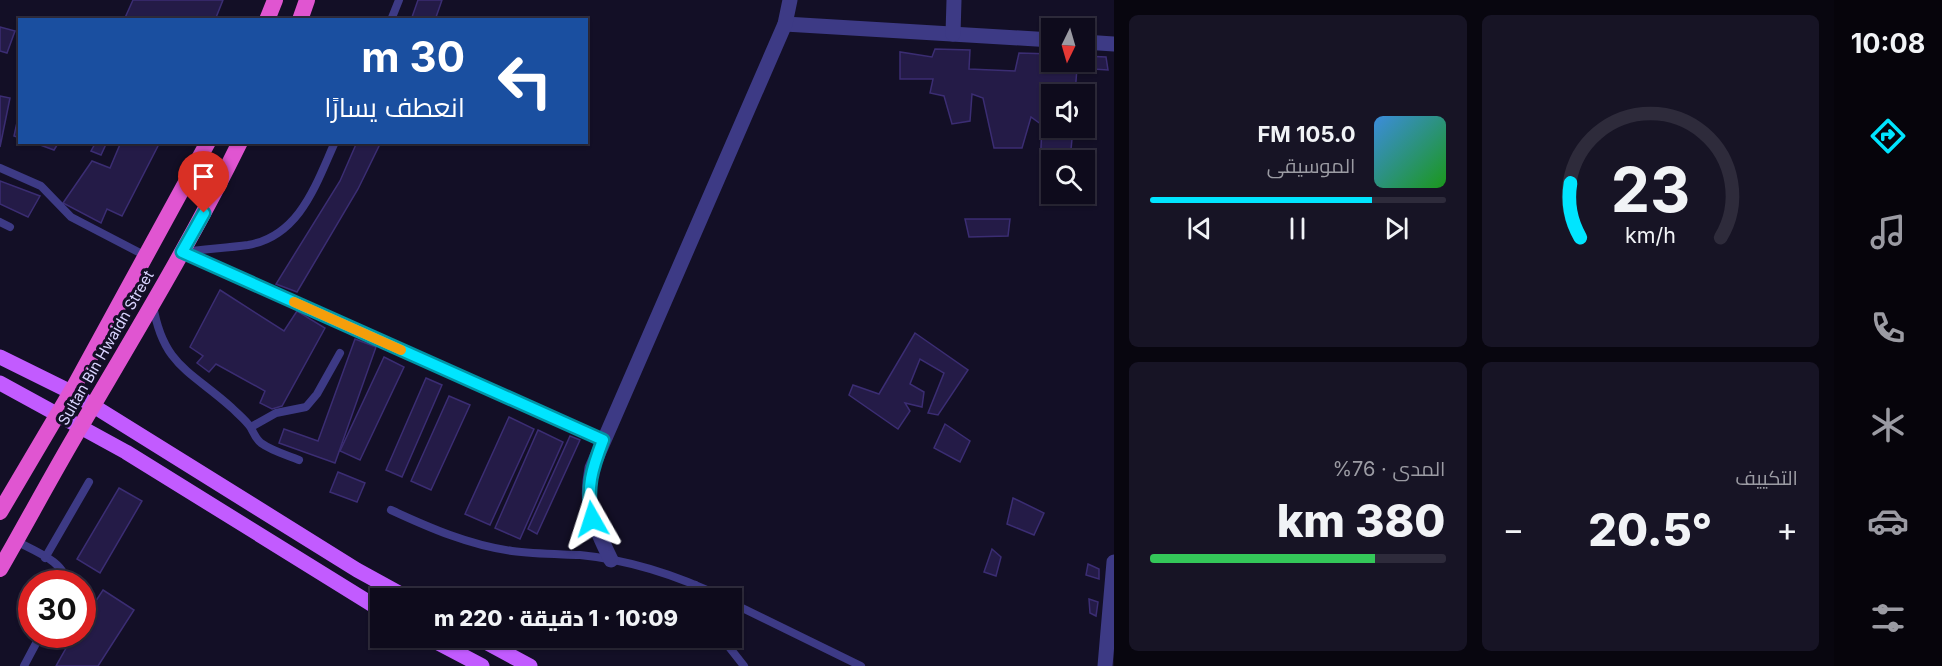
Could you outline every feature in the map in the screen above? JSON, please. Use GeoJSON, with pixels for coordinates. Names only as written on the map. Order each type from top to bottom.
{"type":"FeatureCollection","features":[{"type":"Feature","properties":{"kind":"highway"},"geometry":{"type":"LineString","coordinates":[[268,18],[275,0]]}},
{"type":"Feature","properties":{"kind":"highway"},"geometry":{"type":"LineString","coordinates":[[301,18],[307,0]]}},
{"type":"Feature","properties":{"kind":"highway","name":"Sultan Bin Hwaidn Street"},"geometry":{"type":"LineString","coordinates":[[0,512],[58,414],[207,144]]}},
{"type":"Feature","properties":{"kind":"highway","name":"Sultan Bin Hwaidn Street"},"geometry":{"type":"LineString","coordinates":[[0,569],[153,305],[239,144]]}},
{"type":"Feature","properties":{"kind":"main road"},"geometry":{"type":"LineString","coordinates":[[0,357],[70,392],[390,588]]}},
{"type":"Feature","properties":{"kind":"main road"},"geometry":{"type":"LineString","coordinates":[[0,383],[126,452],[370,603]]}},
{"type":"Feature","properties":{"kind":"main road"},"geometry":{"type":"LineString","coordinates":[[448,648],[482,666]]}},
{"type":"Feature","properties":{"kind":"main road"},"geometry":{"type":"LineString","coordinates":[[497,648],[530,666]]}},
{"type":"Feature","properties":{"kind":"street"},"geometry":{"type":"LineString","coordinates":[[611,560],[592,519],[589,485],[592,468],[785,24],[790,0]]}},
{"type":"Feature","properties":{"kind":"street"},"geometry":{"type":"LineString","coordinates":[[953,34],[954,0]]}},
{"type":"Feature","properties":{"kind":"street"},"geometry":{"type":"LineString","coordinates":[[785,24],[1041,39]]}},
{"type":"Feature","properties":{"kind":"street"},"geometry":{"type":"LineString","coordinates":[[1095,43],[1114,44]]}},
{"type":"Feature","properties":{"kind":"street"},"geometry":{"type":"LineString","coordinates":[[1105,666],[1114,562]]}},
{"type":"Feature","properties":{"kind":"lane"},"geometry":{"type":"LineString","coordinates":[[392,18],[399,0]]}},
{"type":"Feature","properties":{"kind":"lane"},"geometry":{"type":"LineString","coordinates":[[182,252],[249,244],[278,233],[290,224],[304,207],[334,144]]}},
{"type":"Feature","properties":{"kind":"lane"},"geometry":{"type":"LineString","coordinates":[[0,168],[41,186],[71,217],[146,256]]}},
{"type":"Feature","properties":{"kind":"lane"},"geometry":{"type":"LineString","coordinates":[[0,222],[10,227]]}},
{"type":"Feature","properties":{"kind":"lane"},"geometry":{"type":"LineString","coordinates":[[182,252],[603,440]]}},
{"type":"Feature","properties":{"kind":"lane"},"geometry":{"type":"LineString","coordinates":[[153,305],[159,334],[181,368],[229,405],[251,427],[256,437],[264,445],[299,460]]}},
{"type":"Feature","properties":{"kind":"lane"},"geometry":{"type":"LineString","coordinates":[[251,427],[276,413],[306,406],[317,394],[340,353]]}},
{"type":"Feature","properties":{"kind":"lane"},"geometry":{"type":"LineString","coordinates":[[45,558],[89,482]]}},
{"type":"Feature","properties":{"kind":"lane"},"geometry":{"type":"LineString","coordinates":[[391,510],[447,534],[480,544],[512,551],[581,555],[611,560],[639,566],[701,588]]}},
{"type":"Feature","properties":{"kind":"lane"},"geometry":{"type":"LineString","coordinates":[[16,541],[62,567],[63,570]]}},
{"type":"Feature","properties":{"kind":"lane"},"geometry":{"type":"LineString","coordinates":[[742,608],[861,666]]}},
{"type":"Feature","properties":{"kind":"lane"},"geometry":{"type":"LineString","coordinates":[[24,666],[34,648]]}},
{"type":"Feature","properties":{"kind":"lane"},"geometry":{"type":"LineString","coordinates":[[730,648],[744,666]]}},
{"type":"Feature","properties":{"kind":"building"},"geometry":{"type":"Polygon","coordinates":[[[133,0],[223,0],[216,18],[125,18],[133,0]]]}},
{"type":"Feature","properties":{"kind":"building"},"geometry":{"type":"Polygon","coordinates":[[[418,0],[442,0],[436,18],[412,18],[418,0]]]}},
{"type":"Feature","properties":{"kind":"building"},"geometry":{"type":"Polygon","coordinates":[[[0,27],[15,31],[7,53],[0,51],[0,27]]]}},
{"type":"Feature","properties":{"kind":"building"},"geometry":{"type":"Polygon","coordinates":[[[935,49],[970,50],[969,69],[1015,71],[1019,53],[1041,54],[1041,72],[1077,72],[1076,84],[1041,84],[1041,124],[1031,117],[1022,148],[994,148],[983,98],[972,94],[970,121],[952,124],[944,96],[930,93],[933,79],[900,79],[900,52],[932,57],[935,49]]]}},
{"type":"Feature","properties":{"kind":"building"},"geometry":{"type":"Polygon","coordinates":[[[1095,56],[1106,57],[1108,70],[1095,69],[1095,56]]]}},
{"type":"Feature","properties":{"kind":"building"},"geometry":{"type":"Polygon","coordinates":[[[0,96],[10,98],[0,147],[0,96]]]}},
{"type":"Feature","properties":{"kind":"building"},"geometry":{"type":"Polygon","coordinates":[[[18,118],[18,137],[14,136],[18,118]]]}},
{"type":"Feature","properties":{"kind":"building"},"geometry":{"type":"Polygon","coordinates":[[[1041,138],[1072,138],[1071,150],[1041,150],[1040,169],[1041,138]]]}},
{"type":"Feature","properties":{"kind":"building"},"geometry":{"type":"Polygon","coordinates":[[[38,144],[58,144],[54,150],[38,144]]]}},
{"type":"Feature","properties":{"kind":"building"},"geometry":{"type":"Polygon","coordinates":[[[95,144],[106,144],[101,155],[91,151],[95,144]]]}},
{"type":"Feature","properties":{"kind":"building"},"geometry":{"type":"Polygon","coordinates":[[[120,144],[159,144],[122,216],[107,209],[101,223],[63,203],[92,161],[110,168],[120,144]]]}},
{"type":"Feature","properties":{"kind":"building"},"geometry":{"type":"Polygon","coordinates":[[[356,144],[380,144],[358,189],[297,292],[276,284],[340,181],[356,144]]]}},
{"type":"Feature","properties":{"kind":"building"},"geometry":{"type":"Polygon","coordinates":[[[0,181],[40,196],[28,217],[0,204],[0,181]]]}},
{"type":"Feature","properties":{"kind":"building"},"geometry":{"type":"Polygon","coordinates":[[[965,219],[1010,219],[1008,236],[969,237],[965,219]]]}},
{"type":"Feature","properties":{"kind":"building"},"geometry":{"type":"Polygon","coordinates":[[[220,290],[284,331],[297,311],[325,328],[282,406],[272,409],[260,403],[265,391],[216,364],[209,372],[197,363],[203,356],[190,347],[220,290]]]}},
{"type":"Feature","properties":{"kind":"building"},"geometry":{"type":"Polygon","coordinates":[[[915,333],[968,370],[938,415],[928,413],[944,373],[920,359],[910,384],[924,392],[922,407],[905,403],[910,411],[898,429],[849,395],[853,385],[879,394],[915,333]]]}},
{"type":"Feature","properties":{"kind":"building"},"geometry":{"type":"Polygon","coordinates":[[[355,339],[376,347],[335,463],[279,443],[284,429],[318,441],[355,339]]]}},
{"type":"Feature","properties":{"kind":"building"},"geometry":{"type":"Polygon","coordinates":[[[384,357],[404,367],[360,460],[340,451],[384,357]]]}},
{"type":"Feature","properties":{"kind":"building"},"geometry":{"type":"Polygon","coordinates":[[[426,378],[442,385],[402,477],[386,470],[426,378]]]}},
{"type":"Feature","properties":{"kind":"building"},"geometry":{"type":"Polygon","coordinates":[[[449,396],[470,405],[431,490],[411,481],[449,396]]]}},
{"type":"Feature","properties":{"kind":"building"},"geometry":{"type":"Polygon","coordinates":[[[509,417],[534,429],[490,525],[465,514],[509,417]]]}},
{"type":"Feature","properties":{"kind":"building"},"geometry":{"type":"Polygon","coordinates":[[[945,424],[970,441],[960,462],[934,448],[945,424]]]}},
{"type":"Feature","properties":{"kind":"building"},"geometry":{"type":"Polygon","coordinates":[[[538,430],[563,442],[520,539],[495,528],[538,430]]]}},
{"type":"Feature","properties":{"kind":"building"},"geometry":{"type":"Polygon","coordinates":[[[570,436],[580,440],[537,534],[528,529],[570,436]]]}},
{"type":"Feature","properties":{"kind":"building"},"geometry":{"type":"Polygon","coordinates":[[[338,472],[365,483],[357,502],[330,492],[338,472]]]}},
{"type":"Feature","properties":{"kind":"building"},"geometry":{"type":"Polygon","coordinates":[[[119,488],[142,501],[100,573],[77,559],[119,488]]]}},
{"type":"Feature","properties":{"kind":"building"},"geometry":{"type":"Polygon","coordinates":[[[1013,498],[1044,513],[1034,535],[1007,524],[1013,498]]]}},
{"type":"Feature","properties":{"kind":"building"},"geometry":{"type":"Polygon","coordinates":[[[992,549],[1001,557],[996,576],[984,572],[992,549]]]}},
{"type":"Feature","properties":{"kind":"building"},"geometry":{"type":"Polygon","coordinates":[[[1088,564],[1099,569],[1099,579],[1086,575],[1088,564]]]}},
{"type":"Feature","properties":{"kind":"building"},"geometry":{"type":"Polygon","coordinates":[[[103,590],[134,610],[98,666],[56,666],[66,648],[96,648],[96,601],[103,590]]]}},
{"type":"Feature","properties":{"kind":"building"},"geometry":{"type":"Polygon","coordinates":[[[1089,599],[1098,602],[1096,616],[1090,613],[1089,599]]]}},
{"type":"Feature","properties":{"kind":"slow traffic"},"geometry":{"type":"LineString","coordinates":[[294,302],[401,350]]}},
{"type":"Feature","properties":{"kind":"route"},"geometry":{"type":"LineString","coordinates":[[204,213],[182,252],[603,440],[592,468],[589,485],[592,519]]}}]}
